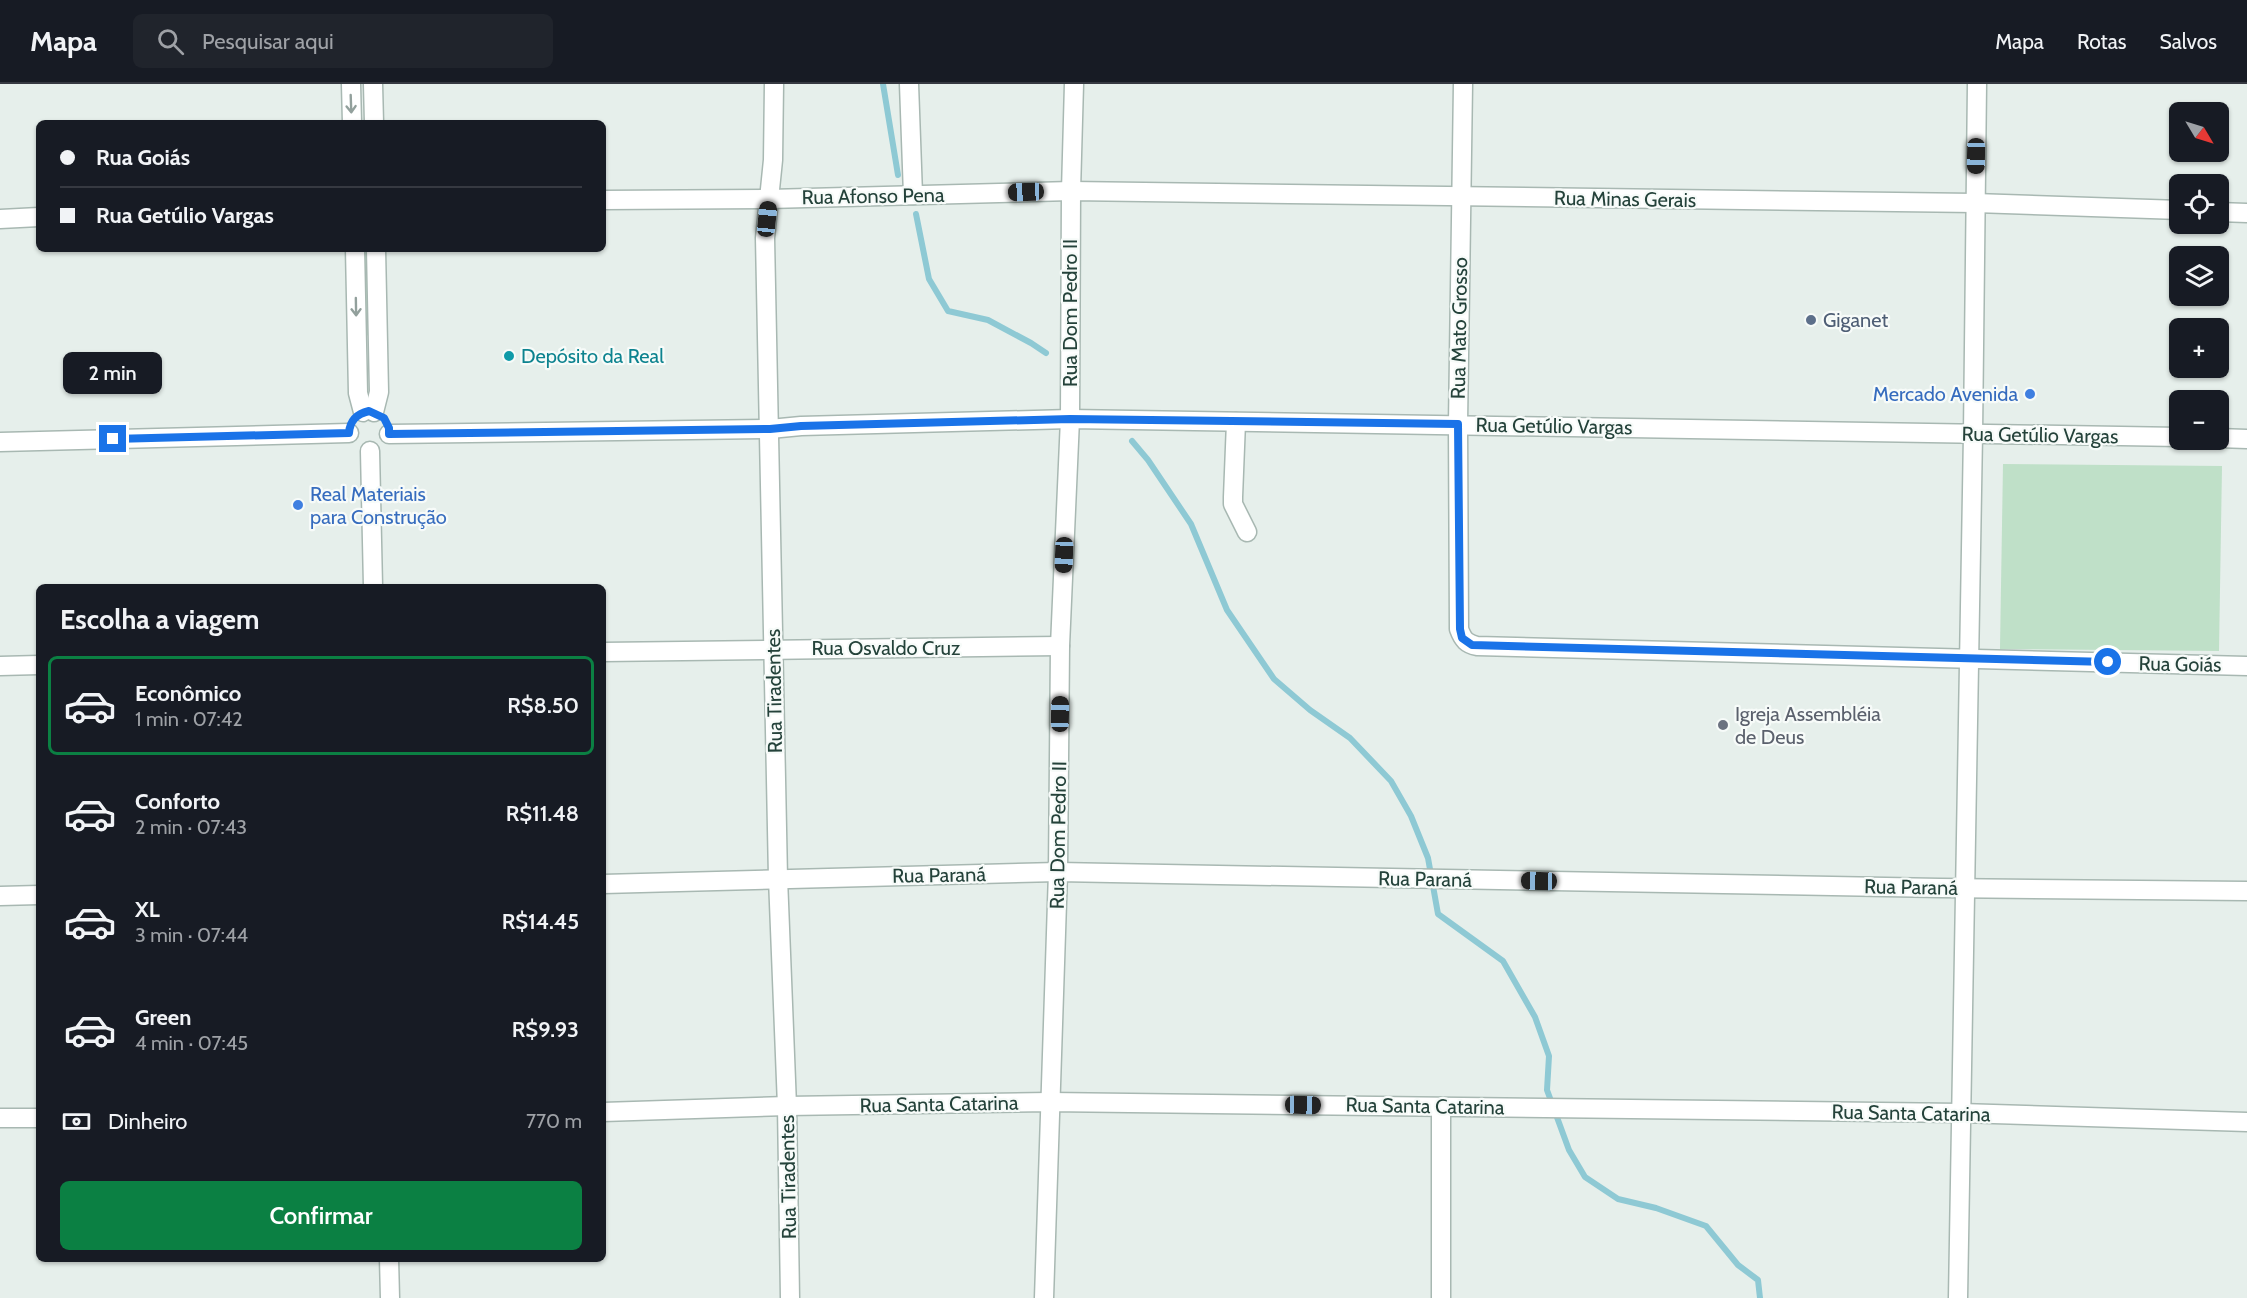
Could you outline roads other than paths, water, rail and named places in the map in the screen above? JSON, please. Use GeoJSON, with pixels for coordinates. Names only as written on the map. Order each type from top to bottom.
{"type":"FeatureCollection","features":[{"type":"Feature","properties":{"kind":"street"},"geometry":{"type":"LineString","coordinates":[[351,84],[352,120]]}},
{"type":"Feature","properties":{"kind":"street"},"geometry":{"type":"LineString","coordinates":[[373,84],[374,120]]}},
{"type":"Feature","properties":{"kind":"street","name":"Rua Tiradentes"},"geometry":{"type":"LineString","coordinates":[[774,84],[774,160],[765,238],[778,878],[787,1106],[790,1298]]}},
{"type":"Feature","properties":{"kind":"street"},"geometry":{"type":"LineString","coordinates":[[909,84],[913,195]]}},
{"type":"Feature","properties":{"kind":"street","name":"Rua Dom Pedro II"},"geometry":{"type":"LineString","coordinates":[[1044,1298],[1058,872],[1060,646],[1070,419],[1074,84]]}},
{"type":"Feature","properties":{"kind":"street","name":"Rua Mato Grosso"},"geometry":{"type":"LineString","coordinates":[[1463,84],[1458,424],[1460,629],[1462,638],[1466,642]]}},
{"type":"Feature","properties":{"kind":"street"},"geometry":{"type":"LineString","coordinates":[[1958,1298],[1977,84]]}},
{"type":"Feature","properties":{"kind":"street","name":"Rua Afonso Pena"},"geometry":{"type":"LineString","coordinates":[[606,200],[769,199],[1071,191]]}},
{"type":"Feature","properties":{"kind":"street","name":"Rua Minas Gerais"},"geometry":{"type":"LineString","coordinates":[[1071,191],[1975,203],[2169,210]]}},
{"type":"Feature","properties":{"kind":"street"},"geometry":{"type":"LineString","coordinates":[[2229,212],[2247,213]]}},
{"type":"Feature","properties":{"kind":"street"},"geometry":{"type":"LineString","coordinates":[[0,219],[36,217]]}},
{"type":"Feature","properties":{"kind":"street"},"geometry":{"type":"LineString","coordinates":[[355,252],[358,393],[369,412],[384,418],[389,428],[389,434],[381,447],[370,451],[355,445],[349,433],[352,420],[369,412],[379,392],[376,252]]}},
{"type":"Feature","properties":{"kind":"street","name":"Rua Getúlio Vargas"},"geometry":{"type":"LineString","coordinates":[[389,434],[770,429],[801,426],[1070,419],[2169,437]]}},
{"type":"Feature","properties":{"kind":"street"},"geometry":{"type":"LineString","coordinates":[[1236,422],[1233,504],[1247,532]]}},
{"type":"Feature","properties":{"kind":"street"},"geometry":{"type":"LineString","coordinates":[[0,442],[349,433]]}},
{"type":"Feature","properties":{"kind":"street"},"geometry":{"type":"LineString","coordinates":[[2229,438],[2247,439]]}},
{"type":"Feature","properties":{"kind":"street"},"geometry":{"type":"LineString","coordinates":[[370,451],[373,584]]}},
{"type":"Feature","properties":{"kind":"street","name":"Rua Goiás"},"geometry":{"type":"LineString","coordinates":[[1466,642],[1477,646],[2247,666]]}},
{"type":"Feature","properties":{"kind":"street","name":"Rua Osvaldo Cruz"},"geometry":{"type":"LineString","coordinates":[[606,652],[1060,646]]}},
{"type":"Feature","properties":{"kind":"street"},"geometry":{"type":"LineString","coordinates":[[0,666],[36,665]]}},
{"type":"Feature","properties":{"kind":"street","name":"Rua Paraná"},"geometry":{"type":"LineString","coordinates":[[606,884],[1058,872],[2247,891]]}},
{"type":"Feature","properties":{"kind":"street"},"geometry":{"type":"LineString","coordinates":[[0,896],[36,895]]}},
{"type":"Feature","properties":{"kind":"street","name":"Rua Santa Catarina"},"geometry":{"type":"LineString","coordinates":[[606,1112],[787,1106],[1049,1102],[1960,1113],[2247,1122]]}},
{"type":"Feature","properties":{"kind":"street"},"geometry":{"type":"LineString","coordinates":[[1441,1107],[1441,1298]]}},
{"type":"Feature","properties":{"kind":"street"},"geometry":{"type":"LineString","coordinates":[[0,1118],[36,1118]]}},
{"type":"Feature","properties":{"kind":"street"},"geometry":{"type":"LineString","coordinates":[[389,1262],[390,1298]]}},
{"type":"Feature","properties":{"kind":"waterway"},"geometry":{"type":"LineString","coordinates":[[883,84],[898,175]]}},
{"type":"Feature","properties":{"kind":"waterway"},"geometry":{"type":"LineString","coordinates":[[916,214],[929,279],[948,311],[988,320],[1046,353]]}},
{"type":"Feature","properties":{"kind":"waterway"},"geometry":{"type":"LineString","coordinates":[[1132,441],[1148,460],[1191,524],[1227,610],[1274,679],[1310,710],[1350,738],[1391,781],[1411,816],[1428,858],[1438,914],[1503,961],[1535,1017],[1549,1056],[1547,1090],[1569,1150],[1585,1177],[1618,1199],[1656,1208],[1706,1226],[1738,1265],[1758,1280],[1760,1298]]}},
{"type":"Feature","properties":{"kind":"place","name":"Giganet"},"geometry":{"type":"Point","coordinates":[1811,320]}},
{"type":"Feature","properties":{"kind":"place","name":"Depósito da Real"},"geometry":{"type":"Point","coordinates":[509,356]}},
{"type":"Feature","properties":{"kind":"place","name":"Mercado Avenida"},"geometry":{"type":"Point","coordinates":[2030,394]}},
{"type":"Feature","properties":{"kind":"place","name":"Real Materiais para Construção"},"geometry":{"type":"Point","coordinates":[298,505]}},
{"type":"Feature","properties":{"kind":"place","name":"Igreja Assembléia de Deus"},"geometry":{"type":"Point","coordinates":[1723,725]}}]}
